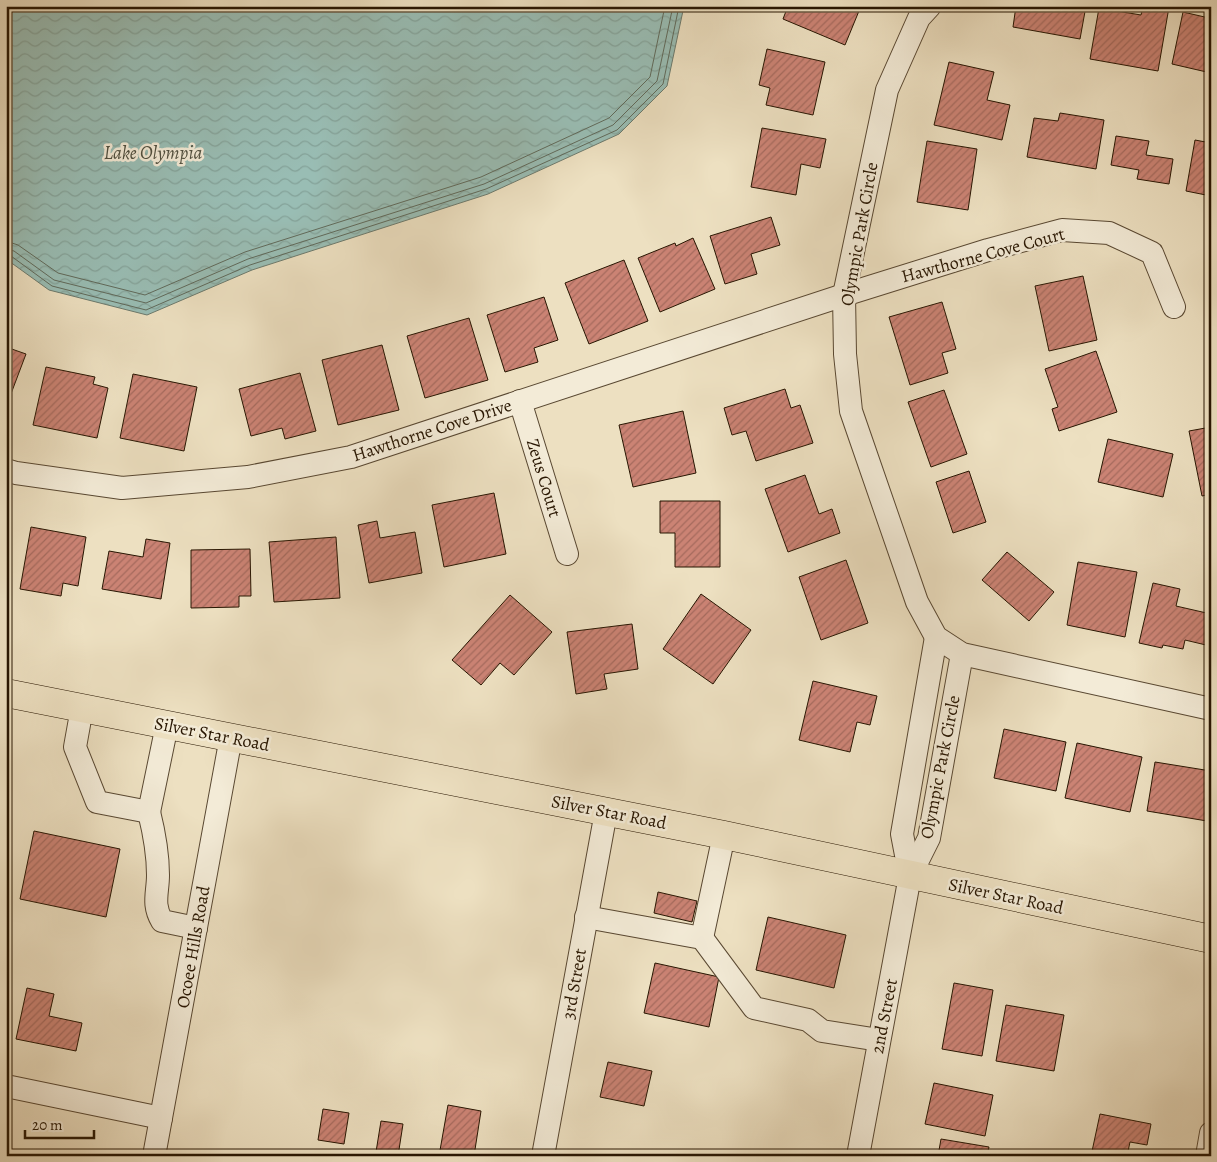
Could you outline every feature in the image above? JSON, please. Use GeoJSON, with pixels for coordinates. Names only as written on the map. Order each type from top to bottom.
{"type":"FeatureCollection","features":[{"type":"Feature","properties":{"kind":"main road","name":"Silver Star Road"},"geometry":{"type":"LineString","coordinates":[[6,693],[724,835],[1211,939]]}},
{"type":"Feature","properties":{"kind":"street","name":"Olympic Park Circle"},"geometry":{"type":"LineString","coordinates":[[910,876],[902,834],[936,638],[917,602],[851,411],[844,354],[844,295],[887,90],[919,18],[930,6]]}},
{"type":"Feature","properties":{"kind":"street","name":"Hawthorne Cove Court"},"geometry":{"type":"LineString","coordinates":[[844,295],[988,250],[1062,230],[1109,233],[1152,253],[1174,307]]}},
{"type":"Feature","properties":{"kind":"street","name":"Hawthorne Cove Drive"},"geometry":{"type":"LineString","coordinates":[[6,470],[122,488],[248,477],[352,457],[844,295]]}},
{"type":"Feature","properties":{"kind":"street","name":"Zeus Court"},"geometry":{"type":"LineString","coordinates":[[520,401],[567,554]]}},
{"type":"Feature","properties":{"kind":"street"},"geometry":{"type":"LineString","coordinates":[[936,638],[962,654],[1211,709]]}},
{"type":"Feature","properties":{"kind":"street","name":"Olympic Park Circle"},"geometry":{"type":"LineString","coordinates":[[910,876],[929,838],[962,654]]}},
{"type":"Feature","properties":{"kind":"street"},"geometry":{"type":"LineString","coordinates":[[82,708],[75,747],[96,802],[149,812]]}},
{"type":"Feature","properties":{"kind":"street"},"geometry":{"type":"LineString","coordinates":[[167,725],[149,812],[156,838],[157,911],[162,921],[196,928]]}},
{"type":"Feature","properties":{"kind":"street","name":"Ocoee Hills Road"},"geometry":{"type":"LineString","coordinates":[[154,1156],[231,737]]}},
{"type":"Feature","properties":{"kind":"street","name":"3rd Street"},"geometry":{"type":"LineString","coordinates":[[543,1156],[606,812]]}},
{"type":"Feature","properties":{"kind":"street"},"geometry":{"type":"LineString","coordinates":[[702,938],[724,835]]}},
{"type":"Feature","properties":{"kind":"street","name":"2nd Street"},"geometry":{"type":"LineString","coordinates":[[858,1156],[910,876]]}},
{"type":"Feature","properties":{"kind":"street"},"geometry":{"type":"LineString","coordinates":[[586,917],[702,938],[754,1008],[808,1020],[822,1031],[879,1040]]}},
{"type":"Feature","properties":{"kind":"street"},"geometry":{"type":"LineString","coordinates":[[6,1086],[161,1118]]}},
{"type":"Feature","properties":{"kind":"street"},"geometry":{"type":"LineString","coordinates":[[1206,1156],[1211,1133]]}},
{"type":"Feature","properties":{"kind":"water","name":"Lake Olympia"},"geometry":{"type":"Polygon","coordinates":[[[6,6],[684,6],[667,86],[619,134],[488,194],[252,270],[147,315],[49,290],[6,259],[6,6]]]}},
{"type":"Feature","properties":{"kind":"building"},"geometry":{"type":"Polygon","coordinates":[[[788,6],[861,6],[845,45],[783,19],[788,6]]]}},
{"type":"Feature","properties":{"kind":"building"},"geometry":{"type":"Polygon","coordinates":[[[1016,6],[1086,6],[1080,39],[1013,27],[1016,6]]]}},
{"type":"Feature","properties":{"kind":"building"},"geometry":{"type":"Polygon","coordinates":[[[1143,6],[1169,7],[1158,71],[1090,59],[1099,8],[1141,15],[1143,6]]]}},
{"type":"Feature","properties":{"kind":"building"},"geometry":{"type":"Polygon","coordinates":[[[1183,12],[1209,18],[1207,24],[1211,25],[1211,73],[1172,64],[1183,12]]]}},
{"type":"Feature","properties":{"kind":"building"},"geometry":{"type":"Polygon","coordinates":[[[767,49],[825,62],[813,115],[766,105],[770,88],[759,85],[767,49]]]}},
{"type":"Feature","properties":{"kind":"building"},"geometry":{"type":"Polygon","coordinates":[[[949,62],[994,72],[987,100],[1010,105],[1002,140],[934,125],[949,62]]]}},
{"type":"Feature","properties":{"kind":"building"},"geometry":{"type":"Polygon","coordinates":[[[1060,113],[1104,120],[1096,169],[1027,157],[1034,118],[1058,121],[1060,113]]]}},
{"type":"Feature","properties":{"kind":"building"},"geometry":{"type":"Polygon","coordinates":[[[762,128],[826,139],[820,168],[801,164],[796,195],[751,187],[762,128]]]}},
{"type":"Feature","properties":{"kind":"building"},"geometry":{"type":"Polygon","coordinates":[[[1116,136],[1149,141],[1146,155],[1173,159],[1169,184],[1137,179],[1139,170],[1111,165],[1116,136]]]}},
{"type":"Feature","properties":{"kind":"building"},"geometry":{"type":"Polygon","coordinates":[[[1195,140],[1211,143],[1211,196],[1186,191],[1195,140]]]}},
{"type":"Feature","properties":{"kind":"building"},"geometry":{"type":"Polygon","coordinates":[[[927,141],[977,149],[968,210],[917,202],[927,141]]]}},
{"type":"Feature","properties":{"kind":"building"},"geometry":{"type":"Polygon","coordinates":[[[771,217],[780,245],[751,254],[757,274],[725,284],[710,236],[771,217]]]}},
{"type":"Feature","properties":{"kind":"building"},"geometry":{"type":"Polygon","coordinates":[[[693,238],[715,289],[660,312],[638,258],[675,243],[676,246],[693,238]]]}},
{"type":"Feature","properties":{"kind":"building"},"geometry":{"type":"Polygon","coordinates":[[[624,260],[648,321],[589,344],[565,283],[624,260]]]}},
{"type":"Feature","properties":{"kind":"building"},"geometry":{"type":"Polygon","coordinates":[[[1083,276],[1097,340],[1049,351],[1035,286],[1083,276]]]}},
{"type":"Feature","properties":{"kind":"building"},"geometry":{"type":"Polygon","coordinates":[[[544,297],[558,340],[534,348],[538,362],[505,372],[487,315],[544,297]]]}},
{"type":"Feature","properties":{"kind":"building"},"geometry":{"type":"Polygon","coordinates":[[[942,302],[956,349],[942,353],[948,373],[910,385],[889,317],[942,302]]]}},
{"type":"Feature","properties":{"kind":"building"},"geometry":{"type":"Polygon","coordinates":[[[469,318],[488,380],[425,398],[407,336],[469,318]]]}},
{"type":"Feature","properties":{"kind":"building"},"geometry":{"type":"Polygon","coordinates":[[[382,345],[399,410],[338,425],[322,360],[382,345]]]}},
{"type":"Feature","properties":{"kind":"building"},"geometry":{"type":"Polygon","coordinates":[[[6,347],[26,354],[6,407],[6,347]]]}},
{"type":"Feature","properties":{"kind":"building"},"geometry":{"type":"Polygon","coordinates":[[[1096,351],[1117,412],[1059,431],[1052,409],[1058,407],[1045,369],[1096,351]]]}},
{"type":"Feature","properties":{"kind":"building"},"geometry":{"type":"Polygon","coordinates":[[[46,367],[95,377],[93,384],[108,388],[97,438],[33,425],[46,367]]]}},
{"type":"Feature","properties":{"kind":"building"},"geometry":{"type":"Polygon","coordinates":[[[300,373],[316,431],[285,439],[282,428],[251,436],[239,389],[300,373]]]}},
{"type":"Feature","properties":{"kind":"building"},"geometry":{"type":"Polygon","coordinates":[[[133,374],[197,387],[184,451],[120,438],[133,374]]]}},
{"type":"Feature","properties":{"kind":"building"},"geometry":{"type":"Polygon","coordinates":[[[785,389],[791,408],[800,405],[813,443],[756,461],[746,431],[732,435],[724,408],[785,389]]]}},
{"type":"Feature","properties":{"kind":"building"},"geometry":{"type":"Polygon","coordinates":[[[944,390],[967,454],[931,467],[908,402],[944,390]]]}},
{"type":"Feature","properties":{"kind":"building"},"geometry":{"type":"Polygon","coordinates":[[[683,411],[696,473],[633,487],[619,425],[683,411]]]}},
{"type":"Feature","properties":{"kind":"building"},"geometry":{"type":"Polygon","coordinates":[[[1211,427],[1211,494],[1202,496],[1189,431],[1211,427]]]}},
{"type":"Feature","properties":{"kind":"building"},"geometry":{"type":"Polygon","coordinates":[[[1108,439],[1173,454],[1163,497],[1098,482],[1108,439]]]}},
{"type":"Feature","properties":{"kind":"building"},"geometry":{"type":"Polygon","coordinates":[[[969,471],[986,522],[953,533],[936,482],[969,471]]]}},
{"type":"Feature","properties":{"kind":"building"},"geometry":{"type":"Polygon","coordinates":[[[805,475],[819,514],[832,509],[840,533],[788,552],[765,489],[805,475]]]}},
{"type":"Feature","properties":{"kind":"building"},"geometry":{"type":"Polygon","coordinates":[[[494,493],[506,554],[444,567],[432,505],[494,493]]]}},
{"type":"Feature","properties":{"kind":"building"},"geometry":{"type":"Polygon","coordinates":[[[660,501],[720,501],[720,567],[675,567],[675,533],[660,533],[660,501]]]}},
{"type":"Feature","properties":{"kind":"building"},"geometry":{"type":"Polygon","coordinates":[[[377,521],[380,538],[415,532],[422,573],[369,583],[358,525],[377,521]]]}},
{"type":"Feature","properties":{"kind":"building"},"geometry":{"type":"Polygon","coordinates":[[[31,527],[86,537],[78,586],[63,583],[61,596],[20,589],[31,527]]]}},
{"type":"Feature","properties":{"kind":"building"},"geometry":{"type":"Polygon","coordinates":[[[336,537],[340,598],[274,602],[269,542],[336,537]]]}},
{"type":"Feature","properties":{"kind":"building"},"geometry":{"type":"Polygon","coordinates":[[[146,539],[170,543],[161,599],[102,589],[109,551],[143,557],[146,539]]]}},
{"type":"Feature","properties":{"kind":"building"},"geometry":{"type":"Polygon","coordinates":[[[250,549],[251,596],[239,596],[239,607],[191,608],[191,550],[250,549]]]}},
{"type":"Feature","properties":{"kind":"building"},"geometry":{"type":"Polygon","coordinates":[[[1007,552],[1054,592],[1029,621],[982,580],[1007,552]]]}},
{"type":"Feature","properties":{"kind":"building"},"geometry":{"type":"Polygon","coordinates":[[[846,560],[868,623],[821,640],[799,577],[846,560]]]}},
{"type":"Feature","properties":{"kind":"building"},"geometry":{"type":"Polygon","coordinates":[[[1078,562],[1137,572],[1125,637],[1067,625],[1078,562]]]}},
{"type":"Feature","properties":{"kind":"building"},"geometry":{"type":"Polygon","coordinates":[[[1153,583],[1180,589],[1176,606],[1211,614],[1206,645],[1185,640],[1183,649],[1163,645],[1162,648],[1139,643],[1153,583]]]}},
{"type":"Feature","properties":{"kind":"building"},"geometry":{"type":"Polygon","coordinates":[[[701,594],[751,630],[713,684],[663,649],[701,594]]]}},
{"type":"Feature","properties":{"kind":"building"},"geometry":{"type":"Polygon","coordinates":[[[510,595],[552,632],[514,675],[500,663],[481,685],[452,660],[510,595]]]}},
{"type":"Feature","properties":{"kind":"building"},"geometry":{"type":"Polygon","coordinates":[[[632,624],[638,669],[604,674],[607,689],[576,694],[567,632],[632,624]]]}},
{"type":"Feature","properties":{"kind":"building"},"geometry":{"type":"Polygon","coordinates":[[[813,681],[877,696],[870,725],[857,722],[850,752],[799,740],[813,681]]]}},
{"type":"Feature","properties":{"kind":"building"},"geometry":{"type":"Polygon","coordinates":[[[1004,729],[1066,742],[1056,791],[994,778],[1004,729]]]}},
{"type":"Feature","properties":{"kind":"building"},"geometry":{"type":"Polygon","coordinates":[[[1077,743],[1142,757],[1130,812],[1065,798],[1077,743]]]}},
{"type":"Feature","properties":{"kind":"building"},"geometry":{"type":"Polygon","coordinates":[[[1155,762],[1211,771],[1211,801],[1207,821],[1147,811],[1155,762]]]}},
{"type":"Feature","properties":{"kind":"building"},"geometry":{"type":"Polygon","coordinates":[[[34,831],[120,849],[106,917],[20,899],[34,831]]]}},
{"type":"Feature","properties":{"kind":"building"},"geometry":{"type":"Polygon","coordinates":[[[658,892],[697,901],[692,922],[654,913],[658,892]]]}},
{"type":"Feature","properties":{"kind":"building"},"geometry":{"type":"Polygon","coordinates":[[[768,917],[846,935],[834,988],[756,970],[768,917]]]}},
{"type":"Feature","properties":{"kind":"building"},"geometry":{"type":"Polygon","coordinates":[[[655,963],[719,977],[709,1027],[644,1013],[655,963]]]}},
{"type":"Feature","properties":{"kind":"building"},"geometry":{"type":"Polygon","coordinates":[[[954,983],[993,990],[982,1056],[942,1049],[954,983]]]}},
{"type":"Feature","properties":{"kind":"building"},"geometry":{"type":"Polygon","coordinates":[[[27,988],[54,994],[49,1016],[82,1023],[76,1051],[16,1039],[27,988]]]}},
{"type":"Feature","properties":{"kind":"building"},"geometry":{"type":"Polygon","coordinates":[[[1006,1005],[1064,1015],[1054,1071],[996,1061],[1006,1005]]]}},
{"type":"Feature","properties":{"kind":"building"},"geometry":{"type":"Polygon","coordinates":[[[608,1062],[652,1071],[644,1106],[600,1097],[608,1062]]]}},
{"type":"Feature","properties":{"kind":"building"},"geometry":{"type":"Polygon","coordinates":[[[934,1083],[993,1095],[985,1136],[925,1124],[934,1083]]]}},
{"type":"Feature","properties":{"kind":"building"},"geometry":{"type":"Polygon","coordinates":[[[448,1105],[481,1111],[474,1156],[439,1156],[448,1105]]]}},
{"type":"Feature","properties":{"kind":"building"},"geometry":{"type":"Polygon","coordinates":[[[323,1109],[349,1113],[344,1144],[318,1140],[323,1109]]]}},
{"type":"Feature","properties":{"kind":"building"},"geometry":{"type":"Polygon","coordinates":[[[1100,1114],[1151,1124],[1147,1145],[1130,1142],[1127,1156],[1091,1156],[1100,1114]]]}},
{"type":"Feature","properties":{"kind":"building"},"geometry":{"type":"Polygon","coordinates":[[[381,1121],[403,1124],[398,1156],[376,1152],[381,1121]]]}},
{"type":"Feature","properties":{"kind":"building"},"geometry":{"type":"Polygon","coordinates":[[[941,1139],[989,1147],[987,1156],[938,1156],[941,1139]]]}}]}
